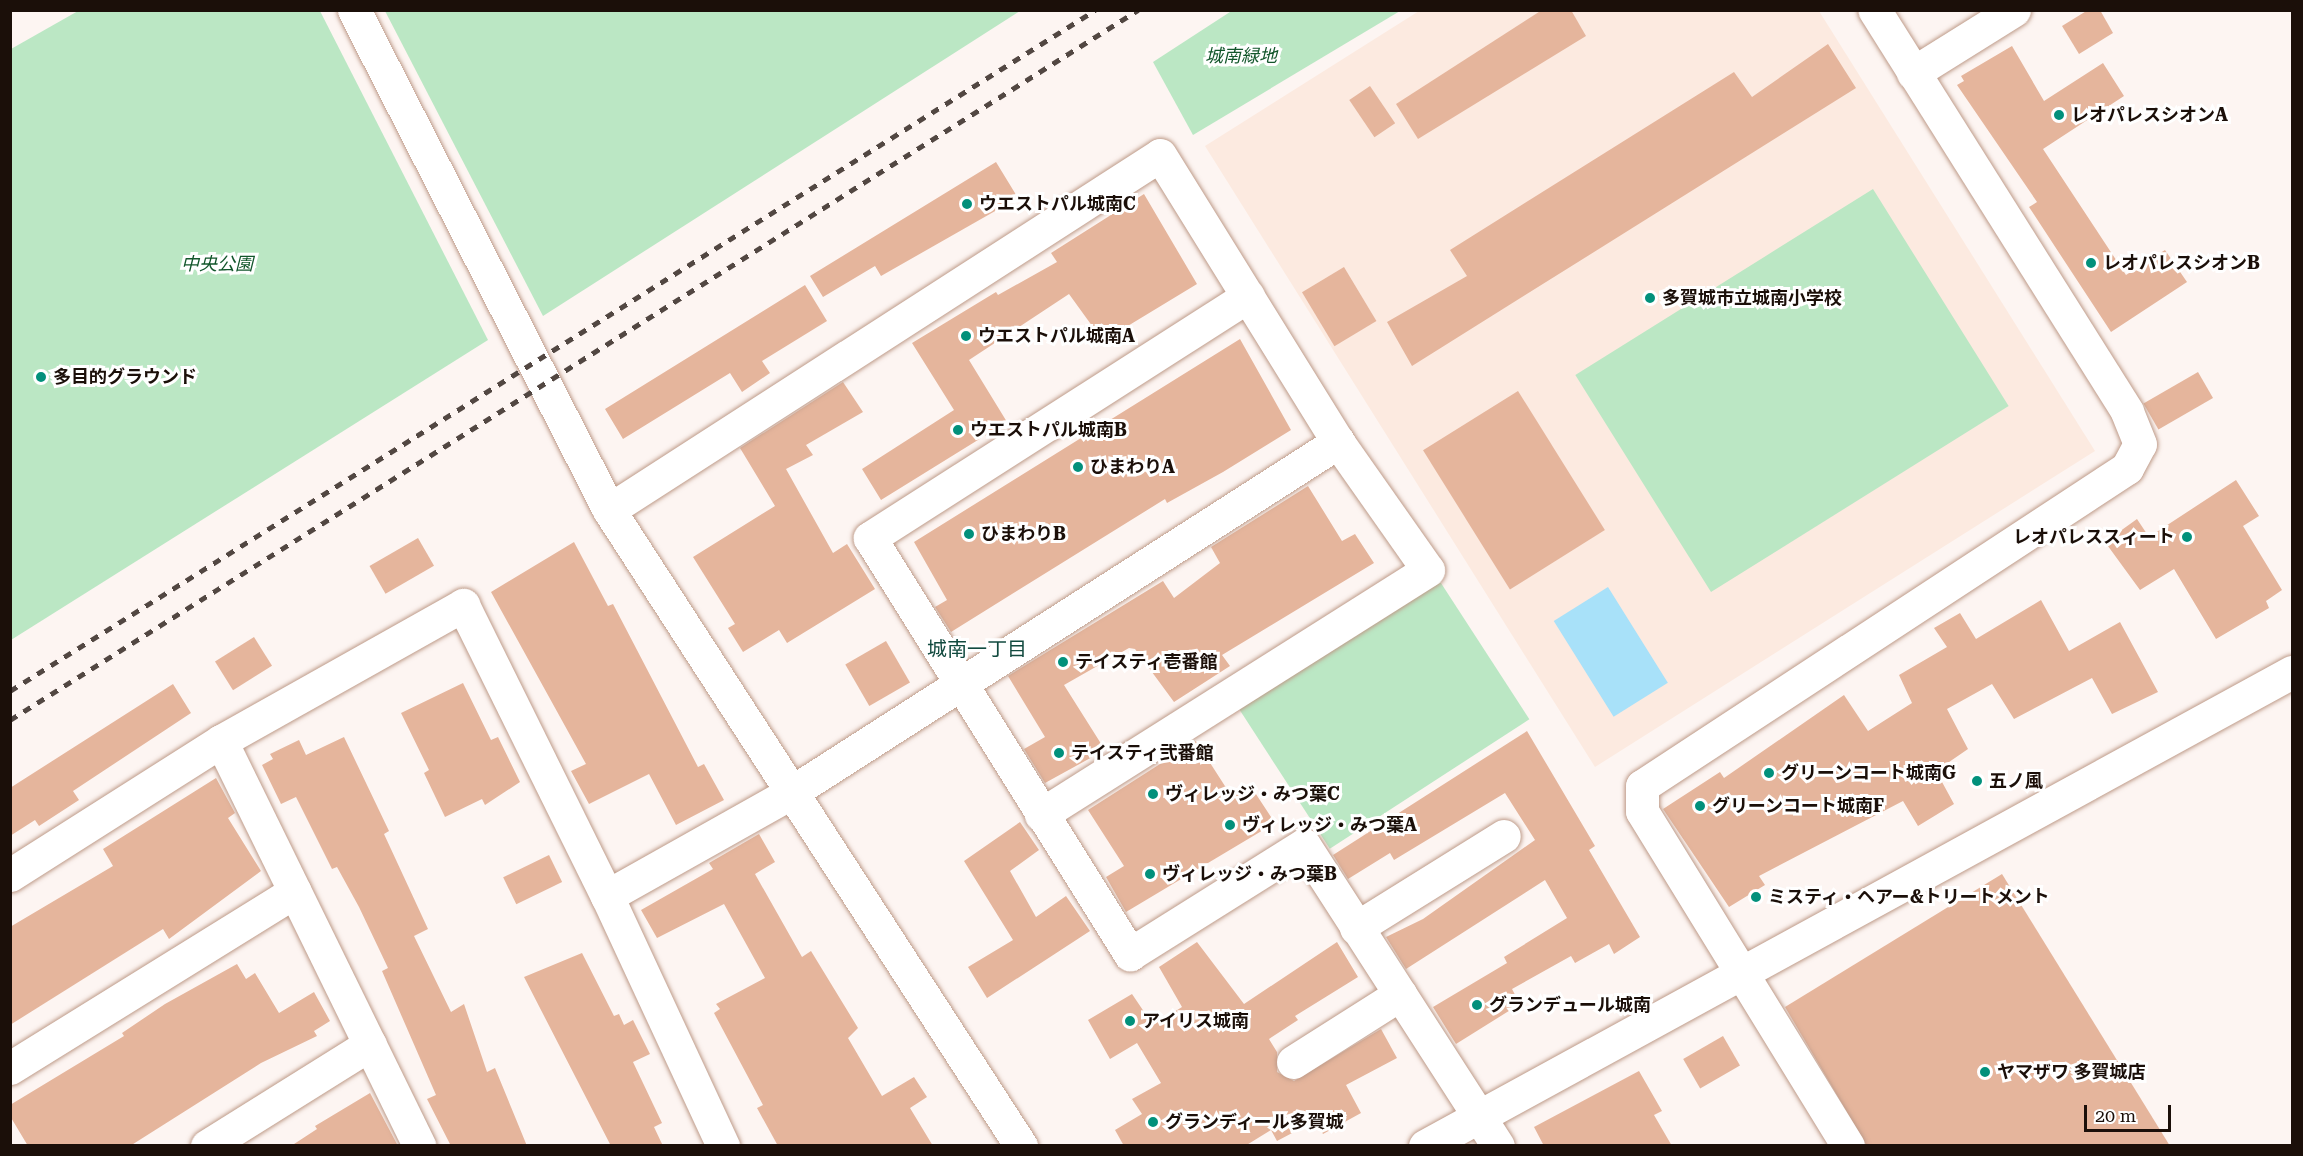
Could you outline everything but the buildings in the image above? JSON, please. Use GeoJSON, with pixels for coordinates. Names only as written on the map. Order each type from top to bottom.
{"type":"FeatureCollection","features":[{"type":"Feature","properties":{"kind":"street"},"geometry":{"type":"LineString","coordinates":[[354,10],[609,510],[1021,1146]]}},
{"type":"Feature","properties":{"kind":"street"},"geometry":{"type":"LineString","coordinates":[[1848,1146],[1642,811],[1642,786],[2127,468],[2140,444],[2127,411],[1874,10]]}},
{"type":"Feature","properties":{"kind":"street"},"geometry":{"type":"LineString","coordinates":[[1913,73],[2014,10]]}},
{"type":"Feature","properties":{"kind":"street"},"geometry":{"type":"LineString","coordinates":[[609,510],[1160,155],[1338,442],[1428,570],[1041,815]]}},
{"type":"Feature","properties":{"kind":"street"},"geometry":{"type":"LineString","coordinates":[[1248,296],[870,538],[958,685],[1130,954],[1304,845],[1498,1146]]}},
{"type":"Feature","properties":{"kind":"street"},"geometry":{"type":"LineString","coordinates":[[608,896],[792,792],[1338,442]]}},
{"type":"Feature","properties":{"kind":"street"},"geometry":{"type":"LineString","coordinates":[[10,875],[221,741],[463,604],[608,896],[723,1146]]}},
{"type":"Feature","properties":{"kind":"street"},"geometry":{"type":"LineString","coordinates":[[1425,1146],[1480,1118],[1740,972],[2292,672]]}},
{"type":"Feature","properties":{"kind":"street"},"geometry":{"type":"LineString","coordinates":[[221,741],[419,1146]]}},
{"type":"Feature","properties":{"kind":"street"},"geometry":{"type":"LineString","coordinates":[[1356,928],[1504,836]]}},
{"type":"Feature","properties":{"kind":"street"},"geometry":{"type":"LineString","coordinates":[[10,1068],[295,891]]}},
{"type":"Feature","properties":{"kind":"street"},"geometry":{"type":"LineString","coordinates":[[1293,1062],[1400,994]]}},
{"type":"Feature","properties":{"kind":"street"},"geometry":{"type":"LineString","coordinates":[[207,1146],[370,1044]]}},
{"type":"Feature","properties":{"kind":"shaded area","name":"多賀城市立城南小学校"},"geometry":{"type":"Polygon","coordinates":[[[1419,11],[1819,11],[2095,451],[1595,767],[1205,146],[1419,11]]]}},
{"type":"Feature","properties":{"kind":"green space","name":"城南緑地"},"geometry":{"type":"Polygon","coordinates":[[[1233,10],[1400,11],[1193,135],[1153,62],[1233,10]]]}},
{"type":"Feature","properties":{"kind":"green space","name":"中央公園"},"geometry":{"type":"Polygon","coordinates":[[[78,11],[320,11],[488,340],[11,640],[11,49],[78,11]]]}},
{"type":"Feature","properties":{"kind":"green space"},"geometry":{"type":"Polygon","coordinates":[[[385,11],[1020,11],[543,316],[385,11]]]}},
{"type":"Feature","properties":{"kind":"green space"},"geometry":{"type":"Polygon","coordinates":[[[1873,189],[2009,406],[1711,592],[1575,375],[1873,189]]]}},
{"type":"Feature","properties":{"kind":"green space"},"geometry":{"type":"Polygon","coordinates":[[[1439,580],[1529,719],[1330,849],[1239,710],[1439,580]]]}},
{"type":"Feature","properties":{"kind":"water"},"geometry":{"type":"Polygon","coordinates":[[[1608,587],[1668,683],[1614,717],[1554,621],[1608,587]]]}},
{"type":"Feature","properties":{"kind":"railway"},"geometry":{"type":"LineString","coordinates":[[10,691],[1095,10]]}},
{"type":"Feature","properties":{"kind":"railway"},"geometry":{"type":"LineString","coordinates":[[10,720],[1138,10]]}},
{"type":"Feature","properties":{"kind":"place","name":"レオパレスシオンA"},"geometry":{"type":"Point","coordinates":[2059,115]}},
{"type":"Feature","properties":{"kind":"place","name":"ウエストパル城南C"},"geometry":{"type":"Point","coordinates":[967,204]}},
{"type":"Feature","properties":{"kind":"place","name":"レオパレスシオンB"},"geometry":{"type":"Point","coordinates":[2091,263]}},
{"type":"Feature","properties":{"kind":"place","name":"多賀城市立城南小学校"},"geometry":{"type":"Point","coordinates":[1650,298]}},
{"type":"Feature","properties":{"kind":"place","name":"ウエストパル城南A"},"geometry":{"type":"Point","coordinates":[966,336]}},
{"type":"Feature","properties":{"kind":"place","name":"多目的グラウンド"},"geometry":{"type":"Point","coordinates":[41,377]}},
{"type":"Feature","properties":{"kind":"place","name":"ウエストパル城南B"},"geometry":{"type":"Point","coordinates":[958,430]}},
{"type":"Feature","properties":{"kind":"place","name":"ひまわりA"},"geometry":{"type":"Point","coordinates":[1078,467]}},
{"type":"Feature","properties":{"kind":"place","name":"ひまわりB"},"geometry":{"type":"Point","coordinates":[969,534]}},
{"type":"Feature","properties":{"kind":"place","name":"レオパレススィート"},"geometry":{"type":"Point","coordinates":[2187,537]}},
{"type":"Feature","properties":{"kind":"place","name":"テイスティ壱番館"},"geometry":{"type":"Point","coordinates":[1063,662]}},
{"type":"Feature","properties":{"kind":"place","name":"テイスティ弐番館"},"geometry":{"type":"Point","coordinates":[1059,753]}},
{"type":"Feature","properties":{"kind":"place","name":"グリーンコート城南G"},"geometry":{"type":"Point","coordinates":[1769,773]}},
{"type":"Feature","properties":{"kind":"place","name":"五ノ風"},"geometry":{"type":"Point","coordinates":[1977,781]}},
{"type":"Feature","properties":{"kind":"place","name":"ヴィレッジ・みつ葉C"},"geometry":{"type":"Point","coordinates":[1153,794]}},
{"type":"Feature","properties":{"kind":"place","name":"グリーンコート城南F"},"geometry":{"type":"Point","coordinates":[1700,806]}},
{"type":"Feature","properties":{"kind":"place","name":"ヴィレッジ・みつ葉A"},"geometry":{"type":"Point","coordinates":[1230,825]}},
{"type":"Feature","properties":{"kind":"place","name":"ヴィレッジ・みつ葉B"},"geometry":{"type":"Point","coordinates":[1150,874]}},
{"type":"Feature","properties":{"kind":"place","name":"ミスティ・ヘアー&トリートメント"},"geometry":{"type":"Point","coordinates":[1756,897]}},
{"type":"Feature","properties":{"kind":"place","name":"グランデュール城南"},"geometry":{"type":"Point","coordinates":[1477,1005]}},
{"type":"Feature","properties":{"kind":"place","name":"アイリス城南"},"geometry":{"type":"Point","coordinates":[1130,1021]}},
{"type":"Feature","properties":{"kind":"place","name":"ヤマザワ 多賀城店"},"geometry":{"type":"Point","coordinates":[1985,1072]}},
{"type":"Feature","properties":{"kind":"place","name":"グランディール多賀城"},"geometry":{"type":"Point","coordinates":[1153,1122]}},
{"type":"Feature","properties":{"kind":"district","name":"城南一丁目"},"geometry":{"type":"Point","coordinates":[977,649]}}]}
